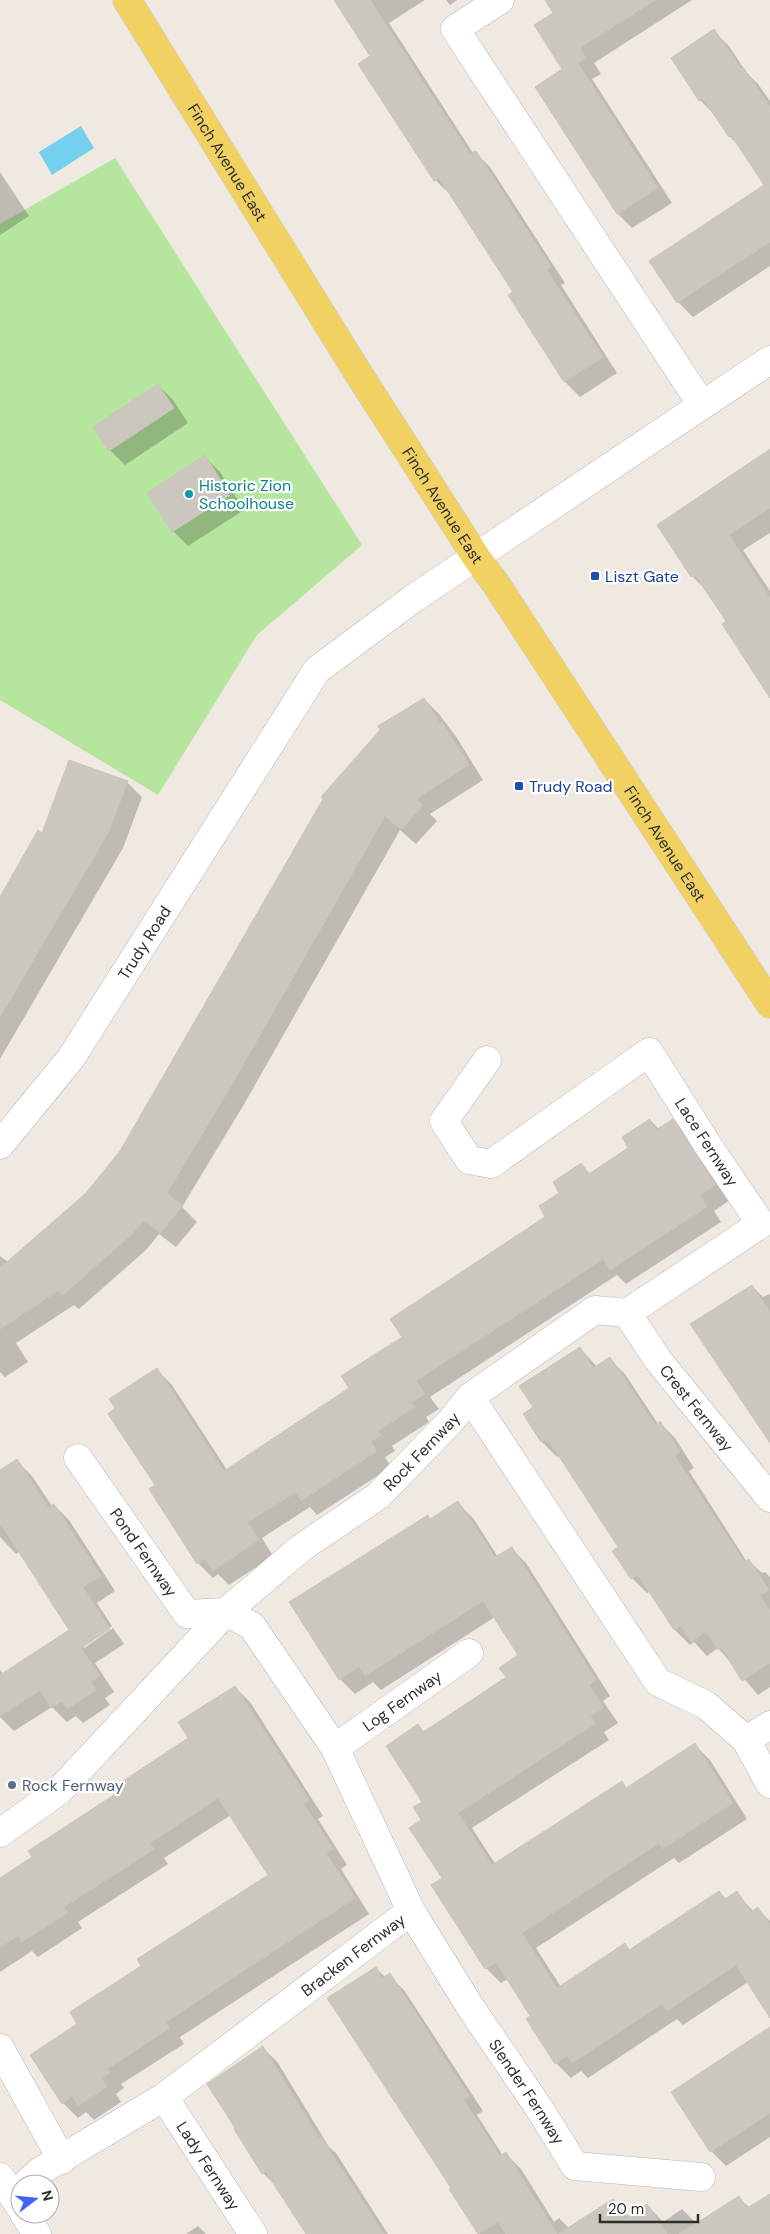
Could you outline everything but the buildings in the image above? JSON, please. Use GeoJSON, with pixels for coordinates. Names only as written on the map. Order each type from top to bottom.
{"type":"FeatureCollection","features":[{"type":"Feature","properties":{"kind":"main road","name":"Finch Avenue East"},"geometry":{"type":"LineString","coordinates":[[128,0],[360,376],[476,557],[770,1004]]}},
{"type":"Feature","properties":{"kind":"street"},"geometry":{"type":"LineString","coordinates":[[500,0],[455,30],[702,405]]}},
{"type":"Feature","properties":{"kind":"street"},"geometry":{"type":"LineString","coordinates":[[476,557],[770,360]]}},
{"type":"Feature","properties":{"kind":"street","name":"Trudy Road"},"geometry":{"type":"LineString","coordinates":[[0,1145],[71,1058],[317,670],[414,598],[476,557]]}},
{"type":"Feature","properties":{"kind":"street","name":"Lace Fernway"},"geometry":{"type":"LineString","coordinates":[[487,1060],[444,1121],[468,1160],[491,1164],[649,1052],[709,1147],[761,1224],[627,1313]]}},
{"type":"Feature","properties":{"kind":"street"},"geometry":{"type":"LineString","coordinates":[[470,1396],[595,1310],[627,1313]]}},
{"type":"Feature","properties":{"kind":"street","name":"Crest Fernway"},"geometry":{"type":"LineString","coordinates":[[627,1313],[658,1360],[770,1498]]}},
{"type":"Feature","properties":{"kind":"street","name":"Rock Fernway"},"geometry":{"type":"LineString","coordinates":[[0,1833],[60,1790],[226,1612],[301,1548],[378,1496],[450,1422],[470,1396],[658,1682],[706,1705],[746,1740],[770,1784]]}},
{"type":"Feature","properties":{"kind":"street","name":"Pond Fernway"},"geometry":{"type":"LineString","coordinates":[[78,1458],[187,1614],[226,1612]]}},
{"type":"Feature","properties":{"kind":"street","name":"Bracken Fernway"},"geometry":{"type":"LineString","coordinates":[[37,2174],[164,2097],[412,1911],[335,1748],[252,1626],[226,1612]]}},
{"type":"Feature","properties":{"kind":"street","name":"Log Fernway"},"geometry":{"type":"LineString","coordinates":[[335,1748],[469,1653]]}},
{"type":"Feature","properties":{"kind":"street"},"geometry":{"type":"LineString","coordinates":[[746,1740],[770,1724]]}},
{"type":"Feature","properties":{"kind":"street","name":"Slender Fernway"},"geometry":{"type":"LineString","coordinates":[[412,1911],[471,2008],[539,2108],[575,2166],[701,2177]]}},
{"type":"Feature","properties":{"kind":"street"},"geometry":{"type":"LineString","coordinates":[[0,2048],[62,2160]]}},
{"type":"Feature","properties":{"kind":"street","name":"Lady Fernway"},"geometry":{"type":"LineString","coordinates":[[164,2097],[253,2234]]}},
{"type":"Feature","properties":{"kind":"green space"},"geometry":{"type":"Polygon","coordinates":[[[115,158],[362,545],[257,635],[158,795],[0,700],[0,224],[115,158]]]}},
{"type":"Feature","properties":{"kind":"water"},"geometry":{"type":"Polygon","coordinates":[[[81,126],[94,148],[52,175],[39,152],[81,126]]]}},
{"type":"Feature","properties":{"kind":"place","name":"Historic Zion Schoolhouse"},"geometry":{"type":"Point","coordinates":[189,494]}},
{"type":"Feature","properties":{"kind":"place","name":"Liszt Gate"},"geometry":{"type":"Point","coordinates":[595,576]}},
{"type":"Feature","properties":{"kind":"place","name":"Trudy Road"},"geometry":{"type":"Point","coordinates":[519,786]}},
{"type":"Feature","properties":{"kind":"place","name":"Rock Fernway"},"geometry":{"type":"Point","coordinates":[12,1785]}}]}
